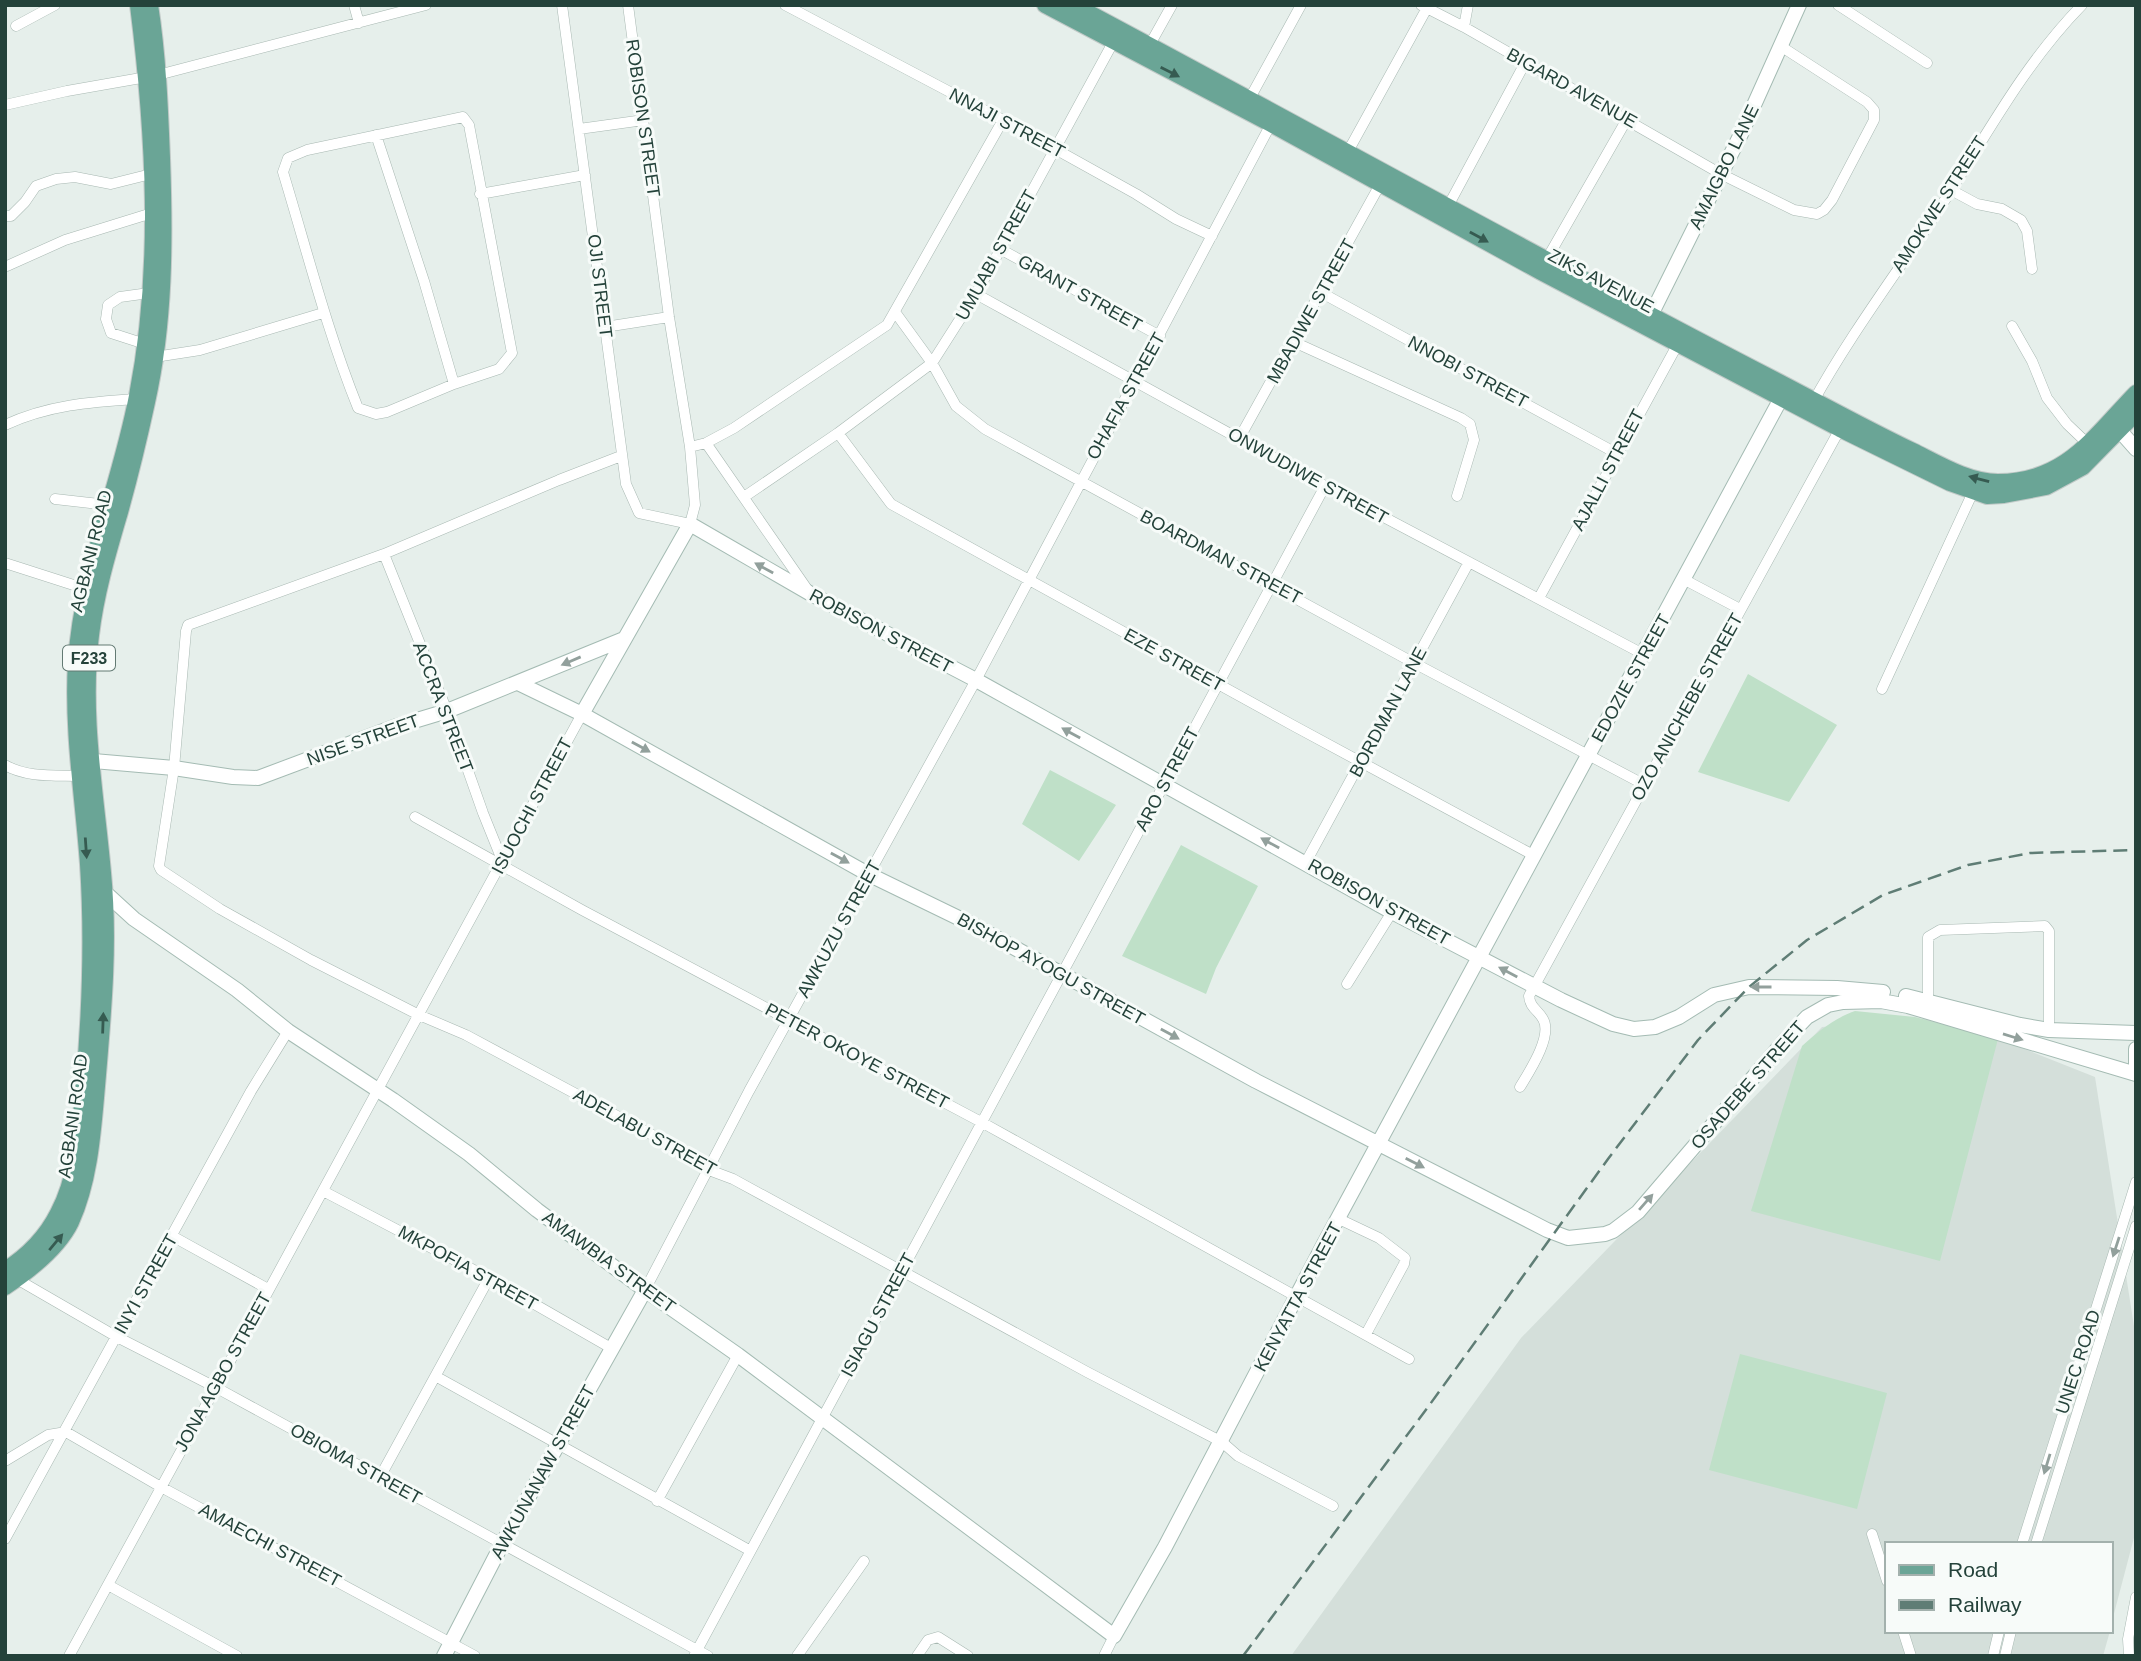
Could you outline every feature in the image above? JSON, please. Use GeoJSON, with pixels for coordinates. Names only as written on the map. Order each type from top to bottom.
{"type":"FeatureCollection","features":[{"type":"Feature","properties":{"kind":"main road","name":"AGBANI ROAD"},"geometry":{"type":"LineString","coordinates":[[8,1274],[54,1246],[70,1223],[90,1156],[102,1042],[104,889],[76,724],[75,681],[86,589],[150,351],[163,286],[164,223],[152,76],[138,5]]}},
{"type":"Feature","properties":{"kind":"main road","name":"AGBANI ROAD"},"geometry":{"type":"LineString","coordinates":[[8,1274],[50,1227],[62,1204],[70,1181],[80,1124],[89,988],[89,881],[84,766],[86,697],[100,581],[148,400],[152,213],[150,5]]}},
{"type":"Feature","properties":{"kind":"main road","name":"ZIKS AVENUE"},"geometry":{"type":"LineString","coordinates":[[1045,5],[1117,36],[1274,118],[1950,484],[1987,496],[2004,495],[2057,482],[2083,467],[2136,393]]}},
{"type":"Feature","properties":{"kind":"main road","name":"ZIKS AVENUE"},"geometry":{"type":"LineString","coordinates":[[1074,5],[1117,36]]}},
{"type":"Feature","properties":{"kind":"main road","name":"AMAIGBO LANE"},"geometry":{"type":"LineString","coordinates":[[1648,321],[1782,47],[1799,5]]}},
{"type":"Feature","properties":{"kind":"main road","name":"ZIKS AVENUE"},"geometry":{"type":"LineString","coordinates":[[1146,52],[1250,97],[1274,118]]}},
{"type":"Feature","properties":{"kind":"main road","name":"EDOZIE STREET"},"geometry":{"type":"LineString","coordinates":[[1481,957],[1785,393]]}},
{"type":"Feature","properties":{"kind":"main road","name":"ZIKS AVENUE"},"geometry":{"type":"LineString","coordinates":[[1842,424],[1986,481],[2006,482],[2032,478],[2062,466],[2088,444],[2136,413]]}},
{"type":"Feature","properties":{"kind":"main road"},"geometry":{"type":"LineString","coordinates":[[2115,425],[2136,449]]}},
{"type":"Feature","properties":{"kind":"main road","name":"ROBISON STREET"},"geometry":{"type":"LineString","coordinates":[[690,524],[811,594],[976,680],[1392,912],[1534,986]]}},
{"type":"Feature","properties":{"kind":"main road","name":"ISUOCHI STREET"},"geometry":{"type":"LineString","coordinates":[[582,714],[690,524]]}},
{"type":"Feature","properties":{"kind":"main road","name":"NISE STREET"},"geometry":{"type":"LineString","coordinates":[[84,766],[174,768],[258,778],[394,727],[447,711],[624,639]]}},
{"type":"Feature","properties":{"kind":"main road","name":"BISHOP AYOGU STREET"},"geometry":{"type":"LineString","coordinates":[[518,683],[582,714],[869,874],[973,925],[1378,1145],[1553,1233],[1568,1238],[1590,1237]]}},
{"type":"Feature","properties":{"kind":"main road","name":"AMAWBIA STREET"},"geometry":{"type":"LineString","coordinates":[[89,881],[104,889],[134,919],[237,990],[288,1031],[469,1154],[537,1210],[645,1290],[738,1354],[1114,1636]]}},
{"type":"Feature","properties":{"kind":"main road","name":"KENYATTA STREET"},"geometry":{"type":"LineString","coordinates":[[1114,1636],[1222,1442],[1378,1145],[1481,957]]}},
{"type":"Feature","properties":{"kind":"main road"},"geometry":{"type":"LineString","coordinates":[[1534,986],[1613,1024],[1634,1029],[1670,1022],[1708,999],[1749,987],[1886,992],[2049,1030],[2136,1033]]}},
{"type":"Feature","properties":{"kind":"main road"},"geometry":{"type":"LineString","coordinates":[[1828,1006],[1829,988]]}},
{"type":"Feature","properties":{"kind":"main road","name":"OSADEBE STREET"},"geometry":{"type":"LineString","coordinates":[[1590,1237],[1613,1231],[1638,1212],[1787,1038],[1807,1017],[1828,1006],[1864,1000],[1908,1006],[2136,1074]]}},
{"type":"Feature","properties":{"kind":"main road"},"geometry":{"type":"LineString","coordinates":[[2136,1049],[2136,1065]]}},
{"type":"Feature","properties":{"kind":"main road","name":"AWKUNANAW STREET"},"geometry":{"type":"LineString","coordinates":[[444,1656],[502,1544],[645,1290]]}},
{"type":"Feature","properties":{"kind":"street"},"geometry":{"type":"LineString","coordinates":[[16,26],[55,5]]}},
{"type":"Feature","properties":{"kind":"street"},"geometry":{"type":"LineString","coordinates":[[354,5],[359,23]]}},
{"type":"Feature","properties":{"kind":"street"},"geometry":{"type":"LineString","coordinates":[[5,105],[67,90],[152,76],[426,5]]}},
{"type":"Feature","properties":{"kind":"street","name":"OJI STREET"},"geometry":{"type":"LineString","coordinates":[[562,5],[626,484],[639,513],[690,524]]}},
{"type":"Feature","properties":{"kind":"street","name":"ROBISON STREET"},"geometry":{"type":"LineString","coordinates":[[628,5],[669,317],[691,447],[695,505],[690,524]]}},
{"type":"Feature","properties":{"kind":"street","name":"NNAJI STREET"},"geometry":{"type":"LineString","coordinates":[[785,5],[803,10],[1176,219],[1212,236]]}},
{"type":"Feature","properties":{"kind":"street"},"geometry":{"type":"LineString","coordinates":[[1146,52],[1172,5]]}},
{"type":"Feature","properties":{"kind":"street"},"geometry":{"type":"LineString","coordinates":[[1250,97],[1301,5]]}},
{"type":"Feature","properties":{"kind":"street"},"geometry":{"type":"LineString","coordinates":[[1464,27],[1468,5]]}},
{"type":"Feature","properties":{"kind":"street"},"geometry":{"type":"LineString","coordinates":[[1838,5],[1927,63]]}},
{"type":"Feature","properties":{"kind":"street","name":"AMOKWE STREET"},"geometry":{"type":"LineString","coordinates":[[1810,407],[1852,336],[1951,190],[2013,90],[2081,5]]}},
{"type":"Feature","properties":{"kind":"street"},"geometry":{"type":"LineString","coordinates":[[1345,157],[1424,7]]}},
{"type":"Feature","properties":{"kind":"street","name":"BIGARD AVENUE"},"geometry":{"type":"LineString","coordinates":[[1424,7],[1464,27],[1721,174],[1794,210],[1817,214],[1825,210],[1832,200],[1874,120],[1874,110],[1867,102],[1782,47]]}},
{"type":"Feature","properties":{"kind":"street","name":"UMUABI STREET"},"geometry":{"type":"LineString","coordinates":[[744,497],[838,433],[932,363],[976,294],[1117,36]]}},
{"type":"Feature","properties":{"kind":"street"},"geometry":{"type":"LineString","coordinates":[[1445,211],[1525,63]]}},
{"type":"Feature","properties":{"kind":"street"},"geometry":{"type":"LineString","coordinates":[[463,117],[469,125],[480,194],[512,353],[499,369],[454,384],[387,412],[376,414],[358,408],[323,313],[283,172],[288,158],[307,150],[463,117]]}},
{"type":"Feature","properties":{"kind":"street","name":"OHAFIA STREET"},"geometry":{"type":"LineString","coordinates":[[976,680],[1274,118]]}},
{"type":"Feature","properties":{"kind":"street"},"geometry":{"type":"LineString","coordinates":[[1544,265],[1627,119]]}},
{"type":"Feature","properties":{"kind":"street"},"geometry":{"type":"LineString","coordinates":[[579,128],[644,120]]}},
{"type":"Feature","properties":{"kind":"street"},"geometry":{"type":"LineString","coordinates":[[691,447],[706,443],[734,428],[887,325],[1003,120]]}},
{"type":"Feature","properties":{"kind":"street"},"geometry":{"type":"LineString","coordinates":[[376,135],[424,281],[454,384]]}},
{"type":"Feature","properties":{"kind":"street"},"geometry":{"type":"LineString","coordinates":[[5,216],[10,216],[25,202],[36,187],[56,179],[75,177],[111,184],[151,174]]}},
{"type":"Feature","properties":{"kind":"street"},"geometry":{"type":"LineString","coordinates":[[480,194],[585,175]]}},
{"type":"Feature","properties":{"kind":"street","name":"MBADIWE STREET"},"geometry":{"type":"LineString","coordinates":[[1240,437],[1383,178]]}},
{"type":"Feature","properties":{"kind":"street"},"geometry":{"type":"LineString","coordinates":[[1951,190],[1977,204],[2002,209],[2021,220],[2027,231],[2032,269]]}},
{"type":"Feature","properties":{"kind":"street"},"geometry":{"type":"LineString","coordinates":[[7,266],[65,240],[152,213]]}},
{"type":"Feature","properties":{"kind":"street","name":"GRANT STREET"},"geometry":{"type":"LineString","coordinates":[[1000,249],[1160,336]]}},
{"type":"Feature","properties":{"kind":"street","name":"NNOBI STREET"},"geometry":{"type":"LineString","coordinates":[[1320,292],[1616,453]]}},
{"type":"Feature","properties":{"kind":"street"},"geometry":{"type":"LineString","coordinates":[[149,293],[120,297],[108,305],[106,319],[111,333],[150,351],[200,350],[323,313]]}},
{"type":"Feature","properties":{"kind":"street","name":"ONWUDIWE STREET"},"geometry":{"type":"LineString","coordinates":[[976,294],[1325,486],[1643,654]]}},
{"type":"Feature","properties":{"kind":"street","name":"BOARDMAN STREET"},"geometry":{"type":"LineString","coordinates":[[895,312],[932,363],[951,399],[963,413],[985,429],[1414,663],[1645,785]]}},
{"type":"Feature","properties":{"kind":"street"},"geometry":{"type":"LineString","coordinates":[[605,327],[669,317]]}},
{"type":"Feature","properties":{"kind":"street"},"geometry":{"type":"LineString","coordinates":[[2012,326],[2032,361],[2047,398],[2067,424],[2088,444]]}},
{"type":"Feature","properties":{"kind":"street","name":"AJALLI STREET"},"geometry":{"type":"LineString","coordinates":[[1539,598],[1681,338]]}},
{"type":"Feature","properties":{"kind":"street"},"geometry":{"type":"LineString","coordinates":[[1294,342],[1470,424],[1474,440],[1457,496]]}},
{"type":"Feature","properties":{"kind":"street"},"geometry":{"type":"LineString","coordinates":[[5,425],[49,408],[93,400],[136,399]]}},
{"type":"Feature","properties":{"kind":"street","name":"OZO ANICHEBE STREET"},"geometry":{"type":"LineString","coordinates":[[1534,986],[1842,424]]}},
{"type":"Feature","properties":{"kind":"street","name":"EZE STREET"},"geometry":{"type":"LineString","coordinates":[[838,433],[891,504],[1535,856]]}},
{"type":"Feature","properties":{"kind":"street"},"geometry":{"type":"LineString","coordinates":[[706,443],[811,594]]}},
{"type":"Feature","properties":{"kind":"street"},"geometry":{"type":"LineString","coordinates":[[174,768],[188,625],[384,554],[621,456]]}},
{"type":"Feature","properties":{"kind":"street","name":"ARO STREET"},"geometry":{"type":"LineString","coordinates":[[1061,974],[1325,486]]}},
{"type":"Feature","properties":{"kind":"street"},"geometry":{"type":"LineString","coordinates":[[1882,689],[1973,492]]}},
{"type":"Feature","properties":{"kind":"street"},"geometry":{"type":"LineString","coordinates":[[55,499],[108,505]]}},
{"type":"Feature","properties":{"kind":"street","name":"ACCRA STREET"},"geometry":{"type":"LineString","coordinates":[[384,554],[447,711],[501,863]]}},
{"type":"Feature","properties":{"kind":"street","name":"BORDMAN LANE"},"geometry":{"type":"LineString","coordinates":[[1306,863],[1469,562]]}},
{"type":"Feature","properties":{"kind":"street"},"geometry":{"type":"LineString","coordinates":[[5,563],[86,589]]}},
{"type":"Feature","properties":{"kind":"street"},"geometry":{"type":"LineString","coordinates":[[1685,580],[1740,609]]}},
{"type":"Feature","properties":{"kind":"street","name":"AWKUZU STREET"},"geometry":{"type":"LineString","coordinates":[[645,1290],[748,1091],[976,680]]}},
{"type":"Feature","properties":{"kind":"street","name":"ISUOCHI STREET"},"geometry":{"type":"LineString","coordinates":[[380,1091],[582,714]]}},
{"type":"Feature","properties":{"kind":"street"},"geometry":{"type":"LineString","coordinates":[[5,765],[20,772],[34,774],[84,766]]}},
{"type":"Feature","properties":{"kind":"street","name":"ADELABU STREET"},"geometry":{"type":"LineString","coordinates":[[174,768],[159,866],[161,870],[220,909],[311,960],[419,1015],[478,1041],[673,1146],[709,1170],[733,1179],[1222,1442],[1238,1456],[1333,1506]]}},
{"type":"Feature","properties":{"kind":"street","name":"PETER OKOYE STREET"},"geometry":{"type":"LineString","coordinates":[[415,817],[983,1123],[1409,1359]]}},
{"type":"Feature","properties":{"kind":"street"},"geometry":{"type":"LineString","coordinates":[[1347,984],[1392,912]]}},
{"type":"Feature","properties":{"kind":"street"},"geometry":{"type":"LineString","coordinates":[[1928,1001],[1928,937],[1934,932],[2045,926],[2049,931],[2049,1030]]}},
{"type":"Feature","properties":{"kind":"street","name":"ISIAGU STREET"},"geometry":{"type":"LineString","coordinates":[[696,1653],[1061,974]]}},
{"type":"Feature","properties":{"kind":"street"},"geometry":{"type":"LineString","coordinates":[[1520,1087],[1544,1041],[1546,1028],[1543,1018],[1531,1005],[1529,996],[1534,986]]}},
{"type":"Feature","properties":{"kind":"street","name":"INYI STREET"},"geometry":{"type":"LineString","coordinates":[[5,1539],[251,1091],[288,1031]]}},
{"type":"Feature","properties":{"kind":"street","name":"JONA AGBO STREET"},"geometry":{"type":"LineString","coordinates":[[69,1656],[268,1290],[380,1091]]}},
{"type":"Feature","properties":{"kind":"street","name":"UNEC ROAD"},"geometry":{"type":"LineString","coordinates":[[2023,1542],[2136,1182]]}},
{"type":"Feature","properties":{"kind":"street","name":"MKPOFIA STREET"},"geometry":{"type":"LineString","coordinates":[[323,1191],[489,1278],[611,1348]]}},
{"type":"Feature","properties":{"kind":"street"},"geometry":{"type":"LineString","coordinates":[[1339,1219],[1379,1238],[1405,1258],[1404,1265],[1366,1334]]}},
{"type":"Feature","properties":{"kind":"street","name":"UNEC ROAD"},"geometry":{"type":"LineString","coordinates":[[2037,1542],[2085,1381],[2136,1226]]}},
{"type":"Feature","properties":{"kind":"street"},"geometry":{"type":"LineString","coordinates":[[172,1237],[268,1290]]}},
{"type":"Feature","properties":{"kind":"street","name":"OBIOMA STREET"},"geometry":{"type":"LineString","coordinates":[[8,1274],[117,1337],[380,1477],[696,1653],[708,1656]]}},
{"type":"Feature","properties":{"kind":"street"},"geometry":{"type":"LineString","coordinates":[[380,1477],[489,1278]]}},
{"type":"Feature","properties":{"kind":"street"},"geometry":{"type":"LineString","coordinates":[[657,1501],[738,1354]]}},
{"type":"Feature","properties":{"kind":"street"},"geometry":{"type":"LineString","coordinates":[[2073,1376],[2085,1381]]}},
{"type":"Feature","properties":{"kind":"street"},"geometry":{"type":"LineString","coordinates":[[437,1377],[657,1501],[750,1550]]}},
{"type":"Feature","properties":{"kind":"street"},"geometry":{"type":"LineString","coordinates":[[5,1461],[48,1435],[66,1432]]}},
{"type":"Feature","properties":{"kind":"street","name":"AMAECHI STREET"},"geometry":{"type":"LineString","coordinates":[[66,1432],[162,1487],[475,1656]]}},
{"type":"Feature","properties":{"kind":"street"},"geometry":{"type":"LineString","coordinates":[[1872,1534],[1885,1575]]}},
{"type":"Feature","properties":{"kind":"street"},"geometry":{"type":"LineString","coordinates":[[797,1656],[864,1561]]}},
{"type":"Feature","properties":{"kind":"street"},"geometry":{"type":"LineString","coordinates":[[108,1585],[237,1656]]}},
{"type":"Feature","properties":{"kind":"street"},"geometry":{"type":"LineString","coordinates":[[2129,1656],[2128,1639],[2136,1597]]}},
{"type":"Feature","properties":{"kind":"street"},"geometry":{"type":"LineString","coordinates":[[1904,1633],[1911,1656]]}},
{"type":"Feature","properties":{"kind":"street"},"geometry":{"type":"LineString","coordinates":[[1993,1656],[1999,1633]]}},
{"type":"Feature","properties":{"kind":"street"},"geometry":{"type":"LineString","coordinates":[[2005,1656],[2011,1633]]}},
{"type":"Feature","properties":{"kind":"street"},"geometry":{"type":"LineString","coordinates":[[1104,1656],[1114,1636]]}},
{"type":"Feature","properties":{"kind":"street"},"geometry":{"type":"LineString","coordinates":[[917,1656],[928,1640],[937,1637],[968,1656]]}},
{"type":"Feature","properties":{"kind":"shaded area"},"geometry":{"type":"Polygon","coordinates":[[[1944,1017],[2095,1077],[2136,1339],[2136,1530],[2113,1617],[2113,1542],[1885,1542],[1885,1633],[2109,1633],[2103,1656],[1291,1656],[1521,1338],[1822,1027],[1944,1017]]]}},
{"type":"Feature","properties":{"kind":"green space"},"geometry":{"type":"Polygon","coordinates":[[[1748,674],[1837,725],[1789,802],[1698,772],[1748,674]]]}},
{"type":"Feature","properties":{"kind":"green space"},"geometry":{"type":"Polygon","coordinates":[[[1050,770],[1116,805],[1079,861],[1022,824],[1050,770]]]}},
{"type":"Feature","properties":{"kind":"green space"},"geometry":{"type":"Polygon","coordinates":[[[1181,845],[1258,886],[1216,968],[1206,994],[1122,956],[1181,845]]]}},
{"type":"Feature","properties":{"kind":"green space"},"geometry":{"type":"Polygon","coordinates":[[[1855,1011],[1915,1017],[1998,1039],[1940,1261],[1751,1211],[1802,1046],[1820,1030],[1855,1011]]]}},
{"type":"Feature","properties":{"kind":"green space"},"geometry":{"type":"Polygon","coordinates":[[[1740,1354],[1887,1393],[1857,1509],[1709,1470],[1740,1354]]]}},
{"type":"Feature","properties":{"kind":"railway"},"geometry":{"type":"LineString","coordinates":[[1243,1656],[1698,1040],[1749,987],[1807,940],[1883,895],[1968,865],[2030,853],[2136,850]]}}]}
